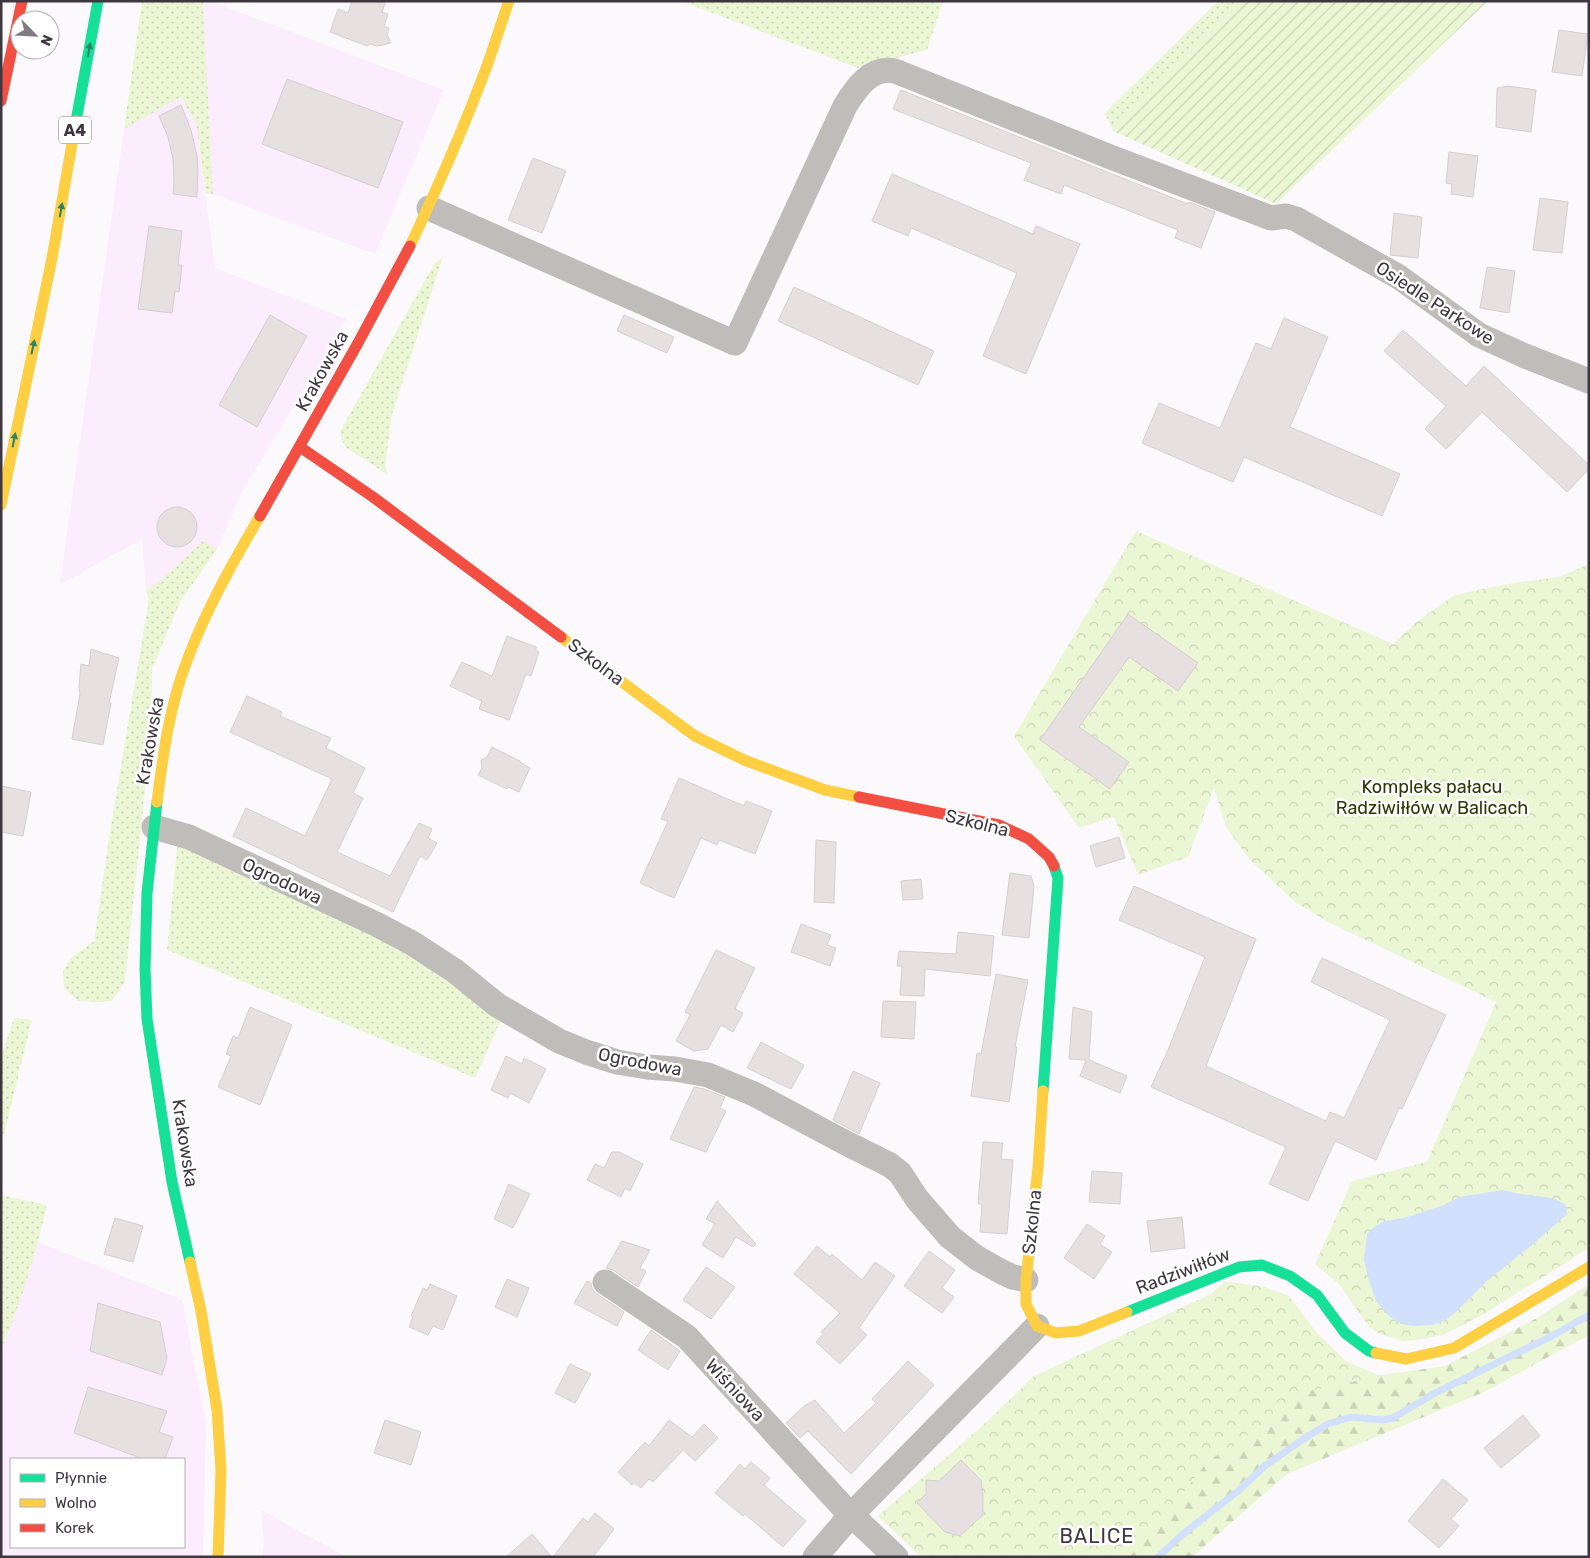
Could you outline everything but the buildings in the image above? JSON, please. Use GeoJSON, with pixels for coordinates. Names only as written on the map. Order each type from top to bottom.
{"type":"FeatureCollection","features":[{"type":"Feature","properties":{"kind":"main road"},"geometry":{"type":"LineString","coordinates":[[1,101],[22,1]]}},
{"type":"Feature","properties":{"kind":"main road","name":"A4"},"geometry":{"type":"LineString","coordinates":[[1,505],[52,258],[98,1]]}},
{"type":"Feature","properties":{"kind":"main road","name":"Krakowska"},"geometry":{"type":"LineString","coordinates":[[218,1557],[221,1470],[217,1410],[201,1311],[172,1182],[147,1019],[145,931],[154,827],[163,754],[179,684],[201,625],[220,587],[394,278],[428,208],[481,82],[509,1]]}},
{"type":"Feature","properties":{"kind":"main road","name":"Szkolna"},"geometry":{"type":"LineString","coordinates":[[300,447],[387,507],[696,736],[744,760],[825,790],[999,825],[1029,838],[1049,857],[1058,878],[1038,1167],[1026,1280],[1026,1304],[1037,1326]]}},
{"type":"Feature","properties":{"kind":"main road","name":"Radziwiłłów"},"geometry":{"type":"LineString","coordinates":[[1037,1326],[1056,1333],[1078,1331],[1239,1267],[1262,1265],[1290,1276],[1317,1295],[1345,1333],[1369,1351],[1406,1359],[1454,1348],[1589,1267]]}},
{"type":"Feature","properties":{"kind":"street","name":"Osiedle Parkowe"},"geometry":{"type":"LineString","coordinates":[[428,208],[735,343],[845,106],[854,91],[870,74],[888,70],[896,71],[1113,158],[1271,218],[1286,216],[1296,219],[1399,277],[1479,335],[1589,382]]}},
{"type":"Feature","properties":{"kind":"street","name":"Ogrodowa"},"geometry":{"type":"LineString","coordinates":[[154,827],[189,837],[412,943],[455,971],[497,1005],[559,1041],[617,1062],[708,1075],[754,1094],[890,1165],[900,1173],[917,1199],[950,1237],[977,1258],[1013,1277],[1026,1280]]}},
{"type":"Feature","properties":{"kind":"street","name":"Wiśniowa"},"geometry":{"type":"LineString","coordinates":[[605,1282],[687,1337],[851,1515],[896,1557]]}},
{"type":"Feature","properties":{"kind":"street"},"geometry":{"type":"LineString","coordinates":[[815,1557],[851,1515],[1037,1326]]}},
{"type":"Feature","properties":{"kind":"shaded area"},"geometry":{"type":"Polygon","coordinates":[[[203,1],[210,1],[444,90],[375,254],[213,194],[203,1]]]}},
{"type":"Feature","properties":{"kind":"shaded area"},"geometry":{"type":"Polygon","coordinates":[[[181,97],[196,124],[215,268],[346,319],[243,490],[217,549],[203,541],[160,582],[146,591],[142,539],[60,584],[124,129],[181,97]]]}},
{"type":"Feature","properties":{"kind":"shaded area"},"geometry":{"type":"Polygon","coordinates":[[[38,1242],[182,1300],[206,1423],[203,1557],[1,1557],[1,1350],[10,1329],[38,1242]]]}},
{"type":"Feature","properties":{"kind":"shaded area"},"geometry":{"type":"Polygon","coordinates":[[[261,1510],[346,1557],[262,1557],[264,1542],[261,1510]]]}},
{"type":"Feature","properties":{"kind":"green space"},"geometry":{"type":"Polygon","coordinates":[[[142,1],[203,1],[213,194],[206,194],[196,124],[181,97],[124,129],[142,1]]]}},
{"type":"Feature","properties":{"kind":"green space"},"geometry":{"type":"Polygon","coordinates":[[[681,1],[943,1],[927,50],[858,68],[681,1]]]}},
{"type":"Feature","properties":{"kind":"green space"},"geometry":{"type":"Polygon","coordinates":[[[1218,1],[1243,1],[1113,131],[1105,113],[1218,1]]]}},
{"type":"Feature","properties":{"kind":"green space"},"geometry":{"type":"Polygon","coordinates":[[[1243,1],[1488,1],[1276,204],[1113,131],[1243,1]]]}},
{"type":"Feature","properties":{"kind":"green space"},"geometry":{"type":"Polygon","coordinates":[[[443,257],[392,414],[385,465],[388,475],[347,448],[342,440],[341,430],[434,264],[443,257]]]}},
{"type":"Feature","properties":{"kind":"green space","name":"Kompleks pałacu Radziwiłłów w Balicach"},"geometry":{"type":"Polygon","coordinates":[[[1136,531],[1393,644],[1414,624],[1454,595],[1519,582],[1559,577],[1589,564],[1589,1248],[1482,1315],[1443,1335],[1403,1341],[1380,1334],[1369,1327],[1339,1284],[1315,1264],[1352,1181],[1427,1162],[1496,1002],[1328,922],[1295,902],[1250,860],[1226,827],[1214,788],[1188,857],[1138,875],[1114,817],[1079,828],[1014,736],[1136,531]]]}},
{"type":"Feature","properties":{"kind":"green space"},"geometry":{"type":"Polygon","coordinates":[[[203,541],[217,549],[180,602],[152,669],[151,732],[125,982],[112,1001],[78,1001],[64,988],[63,971],[71,958],[94,941],[109,838],[149,599],[146,591],[160,581],[203,541]]]}},
{"type":"Feature","properties":{"kind":"green space"},"geometry":{"type":"Polygon","coordinates":[[[178,839],[399,942],[501,1020],[475,1078],[167,950],[178,839]]]}},
{"type":"Feature","properties":{"kind":"green space"},"geometry":{"type":"Polygon","coordinates":[[[14,1018],[32,1020],[1,1146],[1,1063],[14,1018]]]}},
{"type":"Feature","properties":{"kind":"green space"},"geometry":{"type":"Polygon","coordinates":[[[1,1195],[47,1205],[27,1278],[1,1350],[1,1195]]]}},
{"type":"Feature","properties":{"kind":"green space"},"geometry":{"type":"Polygon","coordinates":[[[1225,1281],[1265,1287],[1289,1296],[1317,1333],[1346,1361],[1380,1376],[1304,1392],[1270,1421],[1207,1462],[1168,1512],[1110,1557],[921,1557],[878,1516],[979,1429],[1034,1376],[1211,1294],[1225,1281]]]}},
{"type":"Feature","properties":{"kind":"green space"},"geometry":{"type":"Polygon","coordinates":[[[1589,1284],[1589,1335],[1484,1392],[1287,1474],[1192,1557],[1110,1557],[1168,1512],[1207,1462],[1270,1421],[1304,1392],[1353,1379],[1445,1366],[1537,1318],[1589,1284]]]}},
{"type":"Feature","properties":{"kind":"water"},"geometry":{"type":"Polygon","coordinates":[[[1503,1190],[1556,1200],[1566,1205],[1567,1214],[1488,1280],[1446,1320],[1433,1325],[1414,1326],[1401,1324],[1389,1316],[1376,1301],[1368,1278],[1364,1260],[1367,1234],[1374,1227],[1385,1221],[1404,1218],[1444,1205],[1459,1197],[1503,1190]]]}},
{"type":"Feature","properties":{"kind":"waterway"},"geometry":{"type":"LineString","coordinates":[[1158,1557],[1183,1534],[1238,1491],[1266,1465],[1328,1424],[1351,1417],[1383,1420],[1393,1418],[1435,1393],[1552,1336],[1589,1315]]}},
{"type":"Feature","properties":{"kind":"traffic: fast"},"geometry":{"type":"LineString","coordinates":[[76,121],[98,1]]}},
{"type":"Feature","properties":{"kind":"traffic: fast"},"geometry":{"type":"LineString","coordinates":[[157,802],[147,893],[145,969],[147,1019],[172,1182],[190,1262]]}},
{"type":"Feature","properties":{"kind":"traffic: fast"},"geometry":{"type":"LineString","coordinates":[[1043,1091],[1058,878],[1054,866]]}},
{"type":"Feature","properties":{"kind":"traffic: fast"},"geometry":{"type":"LineString","coordinates":[[1127,1312],[1239,1267],[1262,1265],[1290,1276],[1317,1295],[1345,1333],[1369,1351],[1376,1353]]}},
{"type":"Feature","properties":{"kind":"traffic: slow"},"geometry":{"type":"LineString","coordinates":[[410,246],[464,125],[488,64],[509,1]]}},
{"type":"Feature","properties":{"kind":"traffic: slow"},"geometry":{"type":"LineString","coordinates":[[1,505],[52,258],[76,121]]}},
{"type":"Feature","properties":{"kind":"traffic: slow"},"geometry":{"type":"LineString","coordinates":[[157,802],[168,729],[182,675],[195,639],[212,603],[260,516]]}},
{"type":"Feature","properties":{"kind":"traffic: slow"},"geometry":{"type":"LineString","coordinates":[[561,637],[695,736],[744,760],[825,790],[859,797]]}},
{"type":"Feature","properties":{"kind":"traffic: slow"},"geometry":{"type":"LineString","coordinates":[[1043,1091],[1038,1167],[1026,1280],[1026,1304],[1037,1326],[1056,1333],[1079,1331],[1127,1312]]}},
{"type":"Feature","properties":{"kind":"traffic: slow"},"geometry":{"type":"LineString","coordinates":[[190,1262],[201,1311],[217,1410],[221,1470],[218,1557]]}},
{"type":"Feature","properties":{"kind":"traffic: slow"},"geometry":{"type":"LineString","coordinates":[[1376,1353],[1406,1359],[1454,1348],[1589,1267]]}},
{"type":"Feature","properties":{"kind":"traffic: jam"},"geometry":{"type":"LineString","coordinates":[[1,101],[22,1]]}},
{"type":"Feature","properties":{"kind":"traffic: jam"},"geometry":{"type":"LineString","coordinates":[[260,516],[358,343],[410,246]]}},
{"type":"Feature","properties":{"kind":"traffic: jam"},"geometry":{"type":"LineString","coordinates":[[300,447],[373,497],[561,637]]}},
{"type":"Feature","properties":{"kind":"traffic: jam"},"geometry":{"type":"LineString","coordinates":[[859,797],[999,825],[1029,839],[1049,857],[1054,866]]}},
{"type":"Feature","properties":{"kind":"district","name":"BALICE"},"geometry":{"type":"Point","coordinates":[1097,1536]}}]}
